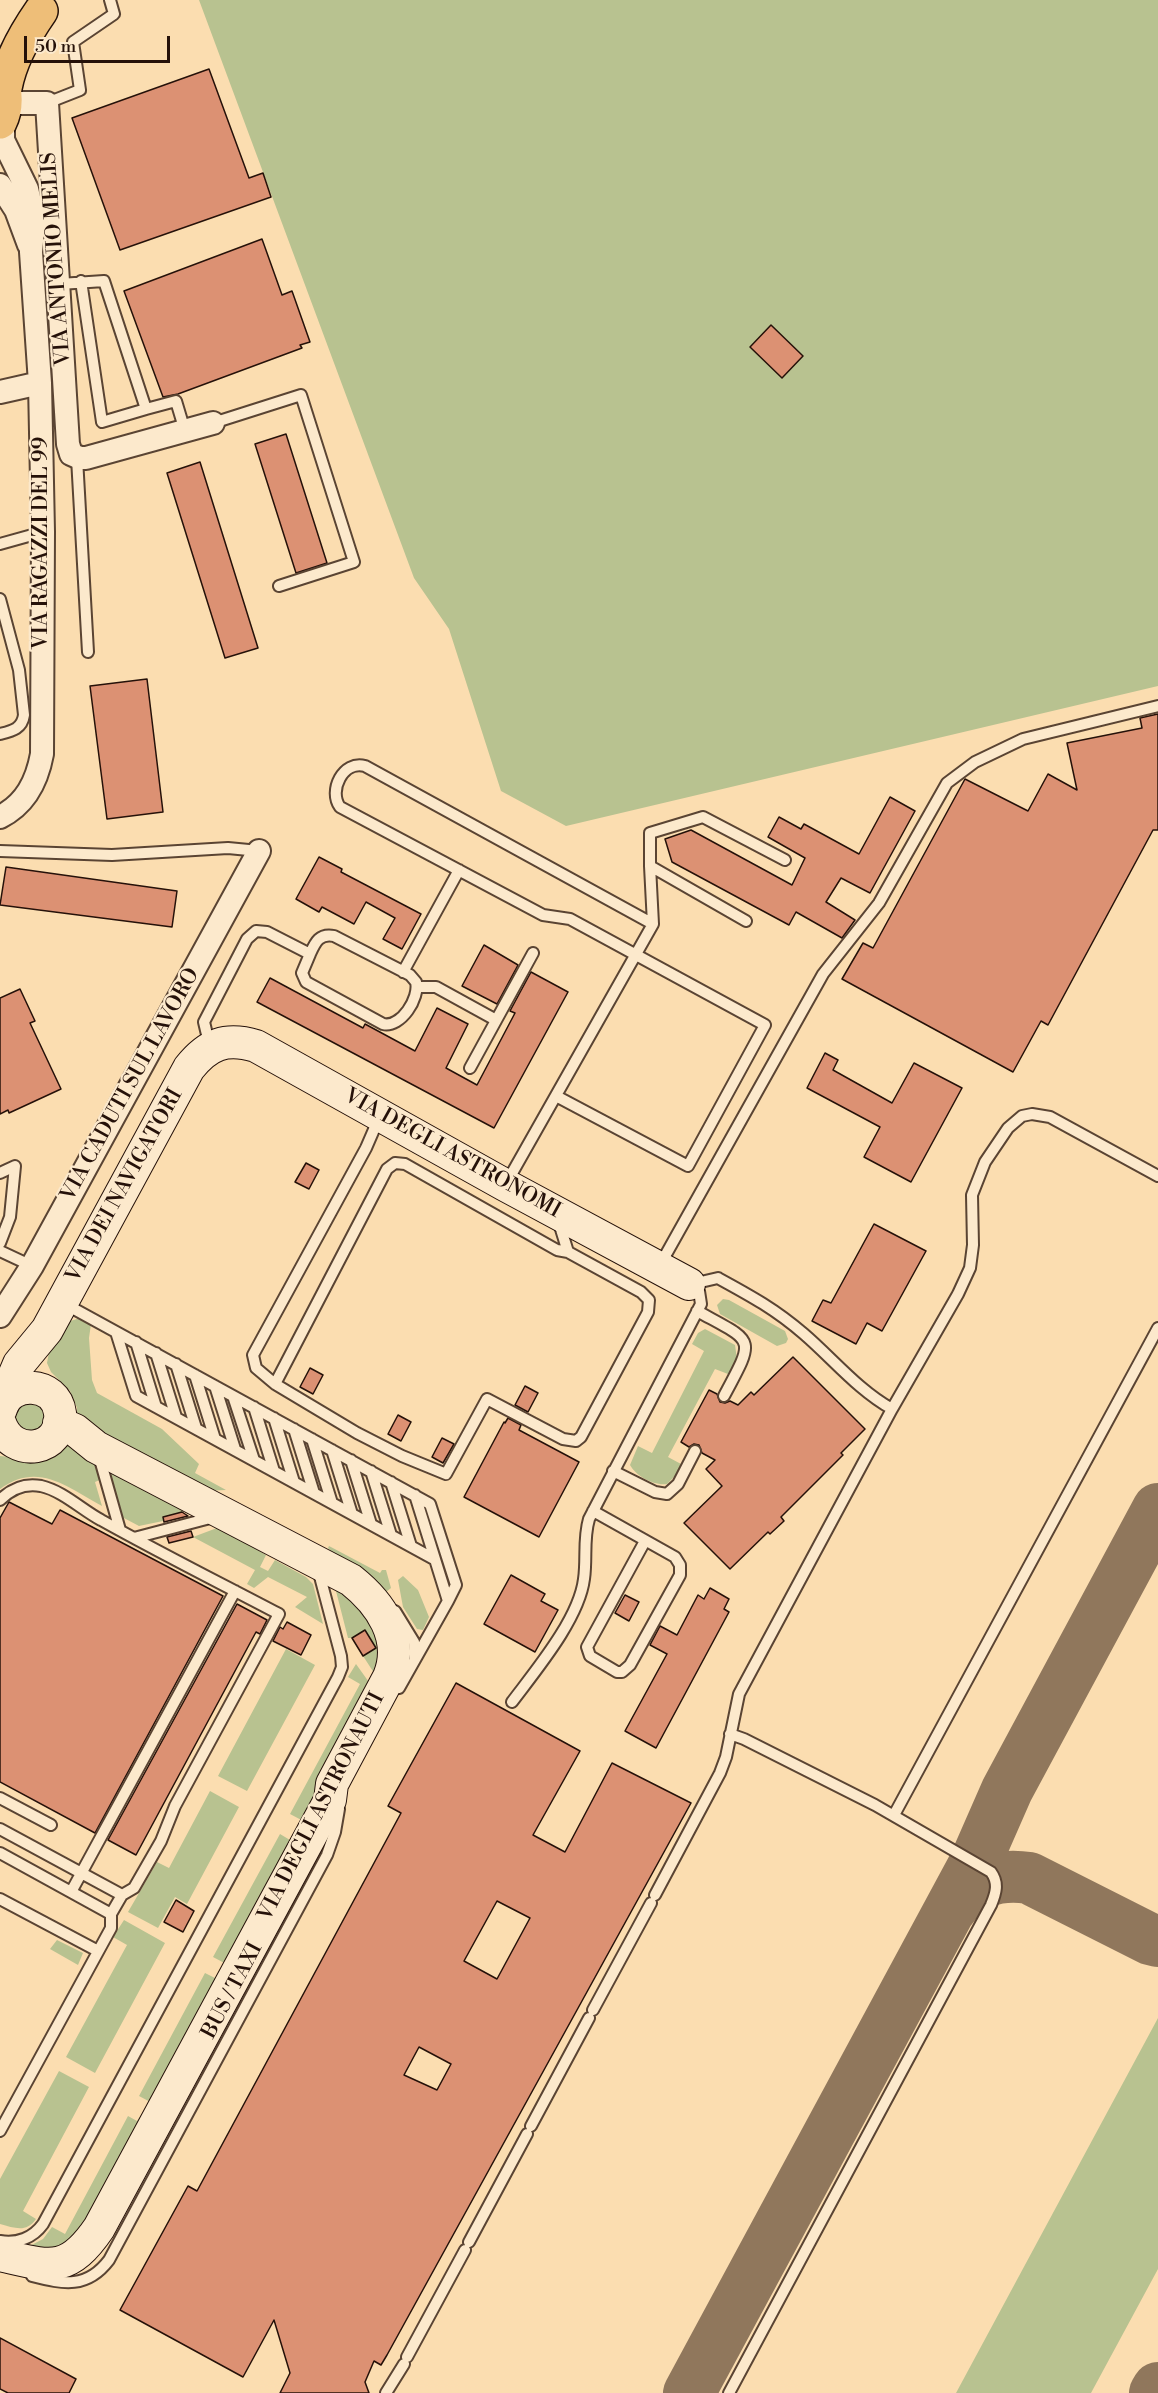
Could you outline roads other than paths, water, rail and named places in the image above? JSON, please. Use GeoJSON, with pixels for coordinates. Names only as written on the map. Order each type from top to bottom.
{"type":"FeatureCollection","features":[{"type":"Feature","properties":{"kind":"main road"},"geometry":{"type":"LineString","coordinates":[[0,34],[48,6]]}},
{"type":"Feature","properties":{"kind":"main road"},"geometry":{"type":"LineString","coordinates":[[3,100],[12,62],[27,31],[48,6]]}},
{"type":"Feature","properties":{"kind":"street"},"geometry":{"type":"LineString","coordinates":[[3,100],[47,104]]}},
{"type":"Feature","properties":{"kind":"street","name":"VIA RAGAZZI DEL 99"},"geometry":{"type":"LineString","coordinates":[[0,817],[20,804],[29,793],[40,768],[42,754],[43,532],[40,382],[31,252],[34,220],[32,205],[3,140],[3,100]]}},
{"type":"Feature","properties":{"kind":"street","name":"VIA ANTONIO MELIS"},"geometry":{"type":"LineString","coordinates":[[47,104],[70,283],[68,444],[74,456]]}},
{"type":"Feature","properties":{"kind":"street","name":"VIA RAGAZZI DEL 99"},"geometry":{"type":"LineString","coordinates":[[0,185],[16,210],[31,252]]}},
{"type":"Feature","properties":{"kind":"street"},"geometry":{"type":"LineString","coordinates":[[0,392],[40,382]]}},
{"type":"Feature","properties":{"kind":"street"},"geometry":{"type":"LineString","coordinates":[[74,456],[86,458],[213,423]]}},
{"type":"Feature","properties":{"kind":"street","name":"VIA CADUTI SUL LAVORO"},"geometry":{"type":"LineString","coordinates":[[0,1316],[32,1266],[259,851]]}},
{"type":"Feature","properties":{"kind":"street","name":"VIA DEGLI ASTRONOMI"},"geometry":{"type":"LineString","coordinates":[[210,1047],[233,1041],[256,1046],[658,1268],[693,1298]]}},
{"type":"Feature","properties":{"kind":"street","name":"VIA DEI NAVIGATORI"},"geometry":{"type":"LineString","coordinates":[[1,1413],[19,1364],[47,1330],[189,1068],[199,1055],[210,1047]]}},
{"type":"Feature","properties":{"kind":"street","name":"VIA DEI NAVIGATORI"},"geometry":{"type":"LineString","coordinates":[[47,1330],[39,1361],[56,1410]]}},
{"type":"Feature","properties":{"kind":"street"},"geometry":{"type":"LineString","coordinates":[[24,1387],[41,1389],[56,1410],[50,1439],[33,1447],[11,1447],[1,1413],[8,1396],[24,1387]]}},
{"type":"Feature","properties":{"kind":"street","name":"VIA DEGLI ASTRONAUTI"},"geometry":{"type":"LineString","coordinates":[[10,2264],[50,2265],[67,2260],[90,2241],[110,2209],[330,1800],[332,1784],[393,1667],[393,1639],[385,1619],[371,1599],[351,1580],[96,1447],[56,1410]]}},
{"type":"Feature","properties":{"kind":"lane"},"geometry":{"type":"LineString","coordinates":[[47,104],[80,90],[73,42],[114,14],[110,0]]}},
{"type":"Feature","properties":{"kind":"lane"},"geometry":{"type":"LineString","coordinates":[[146,409],[104,281],[70,283],[102,422],[176,401],[184,431]]}},
{"type":"Feature","properties":{"kind":"lane"},"geometry":{"type":"LineString","coordinates":[[213,423],[300,395],[354,562],[279,586]]}},
{"type":"Feature","properties":{"kind":"lane","name":"VIA ANTONIO MELIS"},"geometry":{"type":"LineString","coordinates":[[74,456],[88,652]]}},
{"type":"Feature","properties":{"kind":"lane"},"geometry":{"type":"LineString","coordinates":[[0,543],[43,532]]}},
{"type":"Feature","properties":{"kind":"lane"},"geometry":{"type":"LineString","coordinates":[[0,599],[19,670],[24,715],[23,722],[14,730],[0,734]]}},
{"type":"Feature","properties":{"kind":"lane"},"geometry":{"type":"LineString","coordinates":[[658,1268],[823,974],[879,903],[947,783],[975,762],[1023,739],[1158,706]]}},
{"type":"Feature","properties":{"kind":"lane"},"geometry":{"type":"LineString","coordinates":[[556,1096],[688,1166],[765,1025],[570,919],[543,915],[340,807],[334,796],[346,770],[351,766],[365,766],[653,924]]}},
{"type":"Feature","properties":{"kind":"lane"},"geometry":{"type":"LineString","coordinates":[[506,1185],[653,924],[650,833],[703,817],[785,860]]}},
{"type":"Feature","properties":{"kind":"lane"},"geometry":{"type":"LineString","coordinates":[[0,851],[112,855],[228,848],[259,851]]}},
{"type":"Feature","properties":{"kind":"lane"},"geometry":{"type":"LineString","coordinates":[[650,866],[746,921]]}},
{"type":"Feature","properties":{"kind":"lane"},"geometry":{"type":"LineString","coordinates":[[403,972],[459,870]]}},
{"type":"Feature","properties":{"kind":"lane"},"geometry":{"type":"LineString","coordinates":[[210,1047],[204,1022],[250,934],[261,930],[310,954]]}},
{"type":"Feature","properties":{"kind":"lane"},"geometry":{"type":"LineString","coordinates":[[328,935],[403,972],[414,979],[417,987],[399,1021],[389,1025],[306,982],[302,973],[310,954],[319,938],[328,935]]}},
{"type":"Feature","properties":{"kind":"lane"},"geometry":{"type":"LineString","coordinates":[[470,1068],[533,953]]}},
{"type":"Feature","properties":{"kind":"lane"},"geometry":{"type":"LineString","coordinates":[[417,987],[436,987],[496,1020]]}},
{"type":"Feature","properties":{"kind":"lane"},"geometry":{"type":"LineString","coordinates":[[386,2393],[720,1773],[726,1757],[739,1694],[892,1409],[958,1294],[970,1268],[973,1245],[972,1195],[985,1162],[1008,1128],[1022,1116],[1032,1114],[1050,1117],[1158,1176]]}},
{"type":"Feature","properties":{"kind":"lane"},"geometry":{"type":"LineString","coordinates":[[275,1384],[387,1169],[395,1163],[400,1163],[558,1250],[568,1252],[641,1292],[649,1300],[650,1306],[585,1431],[576,1441],[563,1439],[487,1399],[446,1474],[402,1456],[357,1433],[275,1384],[256,1368],[254,1355],[366,1148],[380,1115]]}},
{"type":"Feature","properties":{"kind":"lane"},"geometry":{"type":"LineString","coordinates":[[0,1173],[15,1166],[10,1217],[0,1243]]}},
{"type":"Feature","properties":{"kind":"lane"},"geometry":{"type":"LineString","coordinates":[[563,1215],[560,1226],[568,1252]]}},
{"type":"Feature","properties":{"kind":"lane"},"geometry":{"type":"LineString","coordinates":[[0,1251],[32,1266]]}},
{"type":"Feature","properties":{"kind":"lane"},"geometry":{"type":"LineString","coordinates":[[512,1702],[542,1665],[579,1595],[584,1580],[586,1529],[592,1511],[613,1471],[693,1298],[718,1278],[770,1306],[806,1335],[875,1400],[892,1409]]}},
{"type":"Feature","properties":{"kind":"lane"},"geometry":{"type":"LineString","coordinates":[[693,1298],[746,1344],[745,1356],[724,1396]]}},
{"type":"Feature","properties":{"kind":"lane"},"geometry":{"type":"LineString","coordinates":[[62,1302],[430,1504],[456,1585],[395,1695]]}},
{"type":"Feature","properties":{"kind":"lane"},"geometry":{"type":"LineString","coordinates":[[894,1815],[1158,1328]]}},
{"type":"Feature","properties":{"kind":"lane"},"geometry":{"type":"LineString","coordinates":[[116,1332],[136,1396],[434,1559]]}},
{"type":"Feature","properties":{"kind":"lane"},"geometry":{"type":"LineString","coordinates":[[136,1342],[156,1407]]}},
{"type":"Feature","properties":{"kind":"lane"},"geometry":{"type":"LineString","coordinates":[[156,1353],[176,1418]]}},
{"type":"Feature","properties":{"kind":"lane"},"geometry":{"type":"LineString","coordinates":[[176,1364],[195,1428]]}},
{"type":"Feature","properties":{"kind":"lane"},"geometry":{"type":"LineString","coordinates":[[195,1375],[214,1439]]}},
{"type":"Feature","properties":{"kind":"lane"},"geometry":{"type":"LineString","coordinates":[[215,1386],[235,1449]]}},
{"type":"Feature","properties":{"kind":"lane"},"geometry":{"type":"LineString","coordinates":[[234,1396],[254,1460]]}},
{"type":"Feature","properties":{"kind":"lane"},"geometry":{"type":"LineString","coordinates":[[254,1407],[274,1471]]}},
{"type":"Feature","properties":{"kind":"lane"},"geometry":{"type":"LineString","coordinates":[[274,1418],[294,1482]]}},
{"type":"Feature","properties":{"kind":"lane"},"geometry":{"type":"LineString","coordinates":[[294,1429],[314,1493]]}},
{"type":"Feature","properties":{"kind":"lane"},"geometry":{"type":"LineString","coordinates":[[312,1439],[332,1503]]}},
{"type":"Feature","properties":{"kind":"lane"},"geometry":{"type":"LineString","coordinates":[[96,1447],[120,1530]]}},
{"type":"Feature","properties":{"kind":"lane"},"geometry":{"type":"LineString","coordinates":[[332,1450],[352,1514]]}},
{"type":"Feature","properties":{"kind":"lane"},"geometry":{"type":"LineString","coordinates":[[613,1471],[655,1492],[668,1494],[678,1484],[695,1451]]}},
{"type":"Feature","properties":{"kind":"lane"},"geometry":{"type":"LineString","coordinates":[[351,1460],[371,1524]]}},
{"type":"Feature","properties":{"kind":"lane"},"geometry":{"type":"LineString","coordinates":[[371,1471],[391,1535]]}},
{"type":"Feature","properties":{"kind":"lane"},"geometry":{"type":"LineString","coordinates":[[391,1482],[411,1546]]}},
{"type":"Feature","properties":{"kind":"lane"},"geometry":{"type":"LineString","coordinates":[[0,1500],[15,1489],[32,1485],[48,1488],[134,1538],[279,1614],[175,1806],[156,1850],[134,1888],[122,1895],[111,1914],[111,1928],[0,2131]]}},
{"type":"Feature","properties":{"kind":"lane"},"geometry":{"type":"LineString","coordinates":[[415,1495],[448,1601]]}},
{"type":"Feature","properties":{"kind":"lane"},"geometry":{"type":"LineString","coordinates":[[592,1511],[675,1557],[680,1565],[680,1575],[630,1665],[622,1672],[617,1672],[590,1656],[587,1647],[645,1541]]}},
{"type":"Feature","properties":{"kind":"lane"},"geometry":{"type":"LineString","coordinates":[[134,1538],[226,1514]]}},
{"type":"Feature","properties":{"kind":"lane"},"geometry":{"type":"LineString","coordinates":[[0,2241],[28,2238],[43,2224],[338,1677],[342,1667],[341,1656],[316,1561]]}},
{"type":"Feature","properties":{"kind":"lane"},"geometry":{"type":"LineString","coordinates":[[351,1580],[375,1593],[394,1609],[414,1642],[415,1659]]}},
{"type":"Feature","properties":{"kind":"lane"},"geometry":{"type":"LineString","coordinates":[[71,1892],[235,1591]]}},
{"type":"Feature","properties":{"kind":"lane"},"geometry":{"type":"LineString","coordinates":[[729,2393],[994,1897],[996,1882],[991,1872],[894,1815],[730,1734]]}},
{"type":"Feature","properties":{"kind":"lane","name":"BUS / TAXI"},"geometry":{"type":"LineString","coordinates":[[10,2264],[52,2281],[74,2283],[96,2274],[109,2260],[327,1855],[335,1832],[342,1795]]}},
{"type":"Feature","properties":{"kind":"lane"},"geometry":{"type":"LineString","coordinates":[[0,1798],[51,1825]]}},
{"type":"Feature","properties":{"kind":"lane"},"geometry":{"type":"LineString","coordinates":[[0,1830],[122,1895]]}},
{"type":"Feature","properties":{"kind":"lane"},"geometry":{"type":"LineString","coordinates":[[0,1852],[111,1914]]}},
{"type":"Feature","properties":{"kind":"lane"},"geometry":{"type":"LineString","coordinates":[[0,1899],[98,1952]]}}]}
